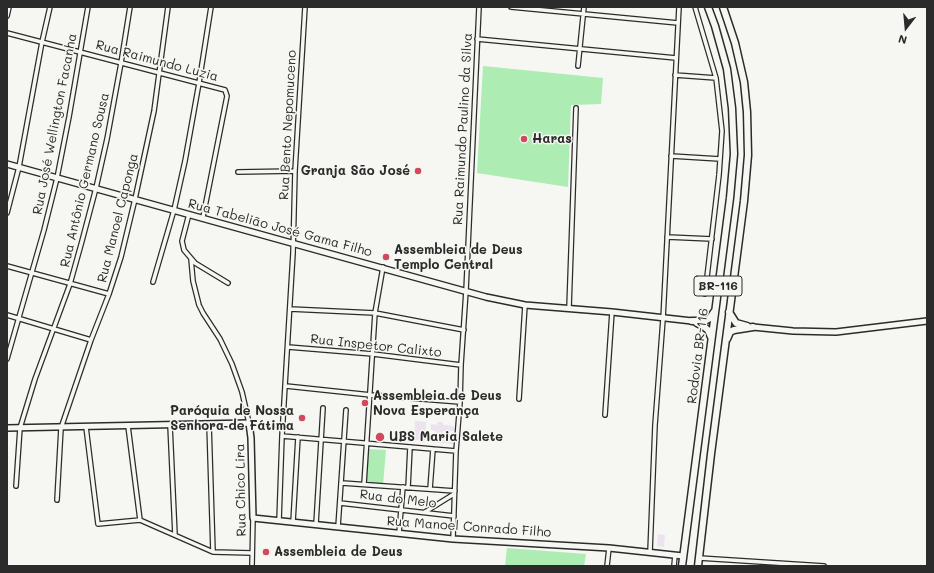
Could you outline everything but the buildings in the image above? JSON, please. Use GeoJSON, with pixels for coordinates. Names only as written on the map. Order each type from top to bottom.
{"type":"FeatureCollection","features":[{"type":"Feature","properties":{"kind":"highway","name":"Rodovia BR-116"},"geometry":{"type":"LineString","coordinates":[[682,566],[714,311],[730,198],[734,143],[732,108],[727,69],[717,31],[708,7]]}},
{"type":"Feature","properties":{"kind":"highway","name":"Rodovia BR-116"},"geometry":{"type":"LineString","coordinates":[[698,563],[746,179],[749,134],[744,82],[737,49],[723,7]]}},
{"type":"Feature","properties":{"kind":"highway"},"geometry":{"type":"LineString","coordinates":[[692,321],[705,321],[710,318],[714,311]]}},
{"type":"Feature","properties":{"kind":"highway"},"geometry":{"type":"LineString","coordinates":[[729,312],[737,324],[753,327]]}},
{"type":"Feature","properties":{"kind":"highway"},"geometry":{"type":"LineString","coordinates":[[692,321],[708,330],[711,337]]}},
{"type":"Feature","properties":{"kind":"highway"},"geometry":{"type":"LineString","coordinates":[[725,342],[730,332],[753,327]]}},
{"type":"Feature","properties":{"kind":"street"},"geometry":{"type":"LineString","coordinates":[[7,16],[9,7]]}},
{"type":"Feature","properties":{"kind":"street"},"geometry":{"type":"LineString","coordinates":[[7,213],[19,167],[50,7]]}},
{"type":"Feature","properties":{"kind":"street","name":"Rua José Wellington Facanha"},"geometry":{"type":"LineString","coordinates":[[7,360],[57,178],[70,117],[88,7]]}},
{"type":"Feature","properties":{"kind":"street","name":"Rua Antônio Germano Sousa"},"geometry":{"type":"LineString","coordinates":[[16,486],[20,428],[53,329],[70,284],[96,188],[121,62],[130,7]]}},
{"type":"Feature","properties":{"kind":"street","name":"Rua Manoel Caponga"},"geometry":{"type":"LineString","coordinates":[[57,500],[61,428],[121,257],[154,111],[168,7]]}},
{"type":"Feature","properties":{"kind":"street"},"geometry":{"type":"LineString","coordinates":[[153,282],[174,210],[191,132],[210,7]]}},
{"type":"Feature","properties":{"kind":"street","name":"Rua Bento Nepomuceno"},"geometry":{"type":"LineString","coordinates":[[279,520],[282,436],[293,244],[295,171],[305,7]]}},
{"type":"Feature","properties":{"kind":"street","name":"Rua Raimundo Paulino da Silva"},"geometry":{"type":"LineString","coordinates":[[453,539],[456,451],[464,330],[479,7]]}},
{"type":"Feature","properties":{"kind":"street"},"geometry":{"type":"LineString","coordinates":[[511,7],[678,23]]}},
{"type":"Feature","properties":{"kind":"street"},"geometry":{"type":"LineString","coordinates":[[578,66],[584,7]]}},
{"type":"Feature","properties":{"kind":"street"},"geometry":{"type":"LineString","coordinates":[[650,552],[655,425],[663,319],[679,7]]}},
{"type":"Feature","properties":{"kind":"street"},"geometry":{"type":"LineString","coordinates":[[695,7],[716,78],[722,121],[720,159],[705,294]]}},
{"type":"Feature","properties":{"kind":"street","name":"Rua Raimundo Luzia"},"geometry":{"type":"LineString","coordinates":[[7,32],[223,89],[227,92],[203,217]]}},
{"type":"Feature","properties":{"kind":"street"},"geometry":{"type":"LineString","coordinates":[[477,39],[676,58]]}},
{"type":"Feature","properties":{"kind":"street"},"geometry":{"type":"LineString","coordinates":[[675,75],[716,78]]}},
{"type":"Feature","properties":{"kind":"street"},"geometry":{"type":"LineString","coordinates":[[569,308],[576,108]]}},
{"type":"Feature","properties":{"kind":"street"},"geometry":{"type":"LineString","coordinates":[[671,156],[720,159]]}},
{"type":"Feature","properties":{"kind":"street","name":"Rua Tabelião José Gama Filho"},"geometry":{"type":"LineString","coordinates":[[7,164],[499,300],[692,321]]}},
{"type":"Feature","properties":{"kind":"street"},"geometry":{"type":"LineString","coordinates":[[238,172],[295,171]]}},
{"type":"Feature","properties":{"kind":"street","name":"Rua Chico Lira"},"geometry":{"type":"LineString","coordinates":[[189,214],[182,241],[184,250],[191,259],[193,281],[199,305],[220,339],[232,364],[242,392],[249,423],[251,438],[253,518],[252,566]]}},
{"type":"Feature","properties":{"kind":"street"},"geometry":{"type":"LineString","coordinates":[[667,237],[712,238]]}},
{"type":"Feature","properties":{"kind":"street"},"geometry":{"type":"LineString","coordinates":[[191,259],[228,283]]}},
{"type":"Feature","properties":{"kind":"street"},"geometry":{"type":"LineString","coordinates":[[7,266],[109,294]]}},
{"type":"Feature","properties":{"kind":"street"},"geometry":{"type":"LineString","coordinates":[[364,484],[375,313],[383,267]]}},
{"type":"Feature","properties":{"kind":"street"},"geometry":{"type":"LineString","coordinates":[[519,399],[526,304]]}},
{"type":"Feature","properties":{"kind":"street"},"geometry":{"type":"LineString","coordinates":[[290,309],[375,313],[464,330]]}},
{"type":"Feature","properties":{"kind":"street"},"geometry":{"type":"LineString","coordinates":[[605,415],[612,312]]}},
{"type":"Feature","properties":{"kind":"street"},"geometry":{"type":"LineString","coordinates":[[7,315],[91,340]]}},
{"type":"Feature","properties":{"kind":"street"},"geometry":{"type":"LineString","coordinates":[[753,327],[793,331],[836,332],[927,321]]}},
{"type":"Feature","properties":{"kind":"street","name":"Rua Inspetor Calixto"},"geometry":{"type":"LineString","coordinates":[[288,347],[373,354],[461,365]]}},
{"type":"Feature","properties":{"kind":"street"},"geometry":{"type":"LineString","coordinates":[[286,386],[370,395],[460,402]]}},
{"type":"Feature","properties":{"kind":"street"},"geometry":{"type":"LineString","coordinates":[[316,524],[323,408]]}},
{"type":"Feature","properties":{"kind":"street"},"geometry":{"type":"LineString","coordinates":[[338,526],[346,410]]}},
{"type":"Feature","properties":{"kind":"street"},"geometry":{"type":"LineString","coordinates":[[7,428],[249,423]]}},
{"type":"Feature","properties":{"kind":"street"},"geometry":{"type":"LineString","coordinates":[[209,424],[213,552]]}},
{"type":"Feature","properties":{"kind":"street"},"geometry":{"type":"LineString","coordinates":[[170,425],[175,534]]}},
{"type":"Feature","properties":{"kind":"street"},"geometry":{"type":"LineString","coordinates":[[128,426],[140,520]]}},
{"type":"Feature","properties":{"kind":"street"},"geometry":{"type":"LineString","coordinates":[[86,427],[98,524],[140,520],[175,534],[213,552],[252,553]]}},
{"type":"Feature","properties":{"kind":"street"},"geometry":{"type":"LineString","coordinates":[[282,436],[456,451]]}},
{"type":"Feature","properties":{"kind":"street"},"geometry":{"type":"LineString","coordinates":[[293,522],[298,437]]}},
{"type":"Feature","properties":{"kind":"street"},"geometry":{"type":"LineString","coordinates":[[408,488],[410,447]]}},
{"type":"Feature","properties":{"kind":"street"},"geometry":{"type":"LineString","coordinates":[[430,489],[433,449]]}},
{"type":"Feature","properties":{"kind":"street"},"geometry":{"type":"LineString","coordinates":[[342,483],[454,492]]}},
{"type":"Feature","properties":{"kind":"street"},"geometry":{"type":"LineString","coordinates":[[398,533],[403,487]]}},
{"type":"Feature","properties":{"kind":"street"},"geometry":{"type":"LineString","coordinates":[[426,512],[454,492]]}},
{"type":"Feature","properties":{"kind":"street","name":"Rua do Melo"},"geometry":{"type":"LineString","coordinates":[[340,502],[454,516]]}},
{"type":"Feature","properties":{"kind":"street","name":"Rua Manoel Conrado Filho"},"geometry":{"type":"LineString","coordinates":[[253,518],[453,539],[609,548],[683,556]]}},
{"type":"Feature","properties":{"kind":"street"},"geometry":{"type":"LineString","coordinates":[[606,566],[609,548]]}},
{"type":"Feature","properties":{"kind":"street"},"geometry":{"type":"LineString","coordinates":[[674,566],[675,555]]}},
{"type":"Feature","properties":{"kind":"street"},"geometry":{"type":"LineString","coordinates":[[698,563],[824,566]]}},
{"type":"Feature","properties":{"kind":"shaded area"},"geometry":{"type":"Polygon","coordinates":[[[415,421],[426,422],[425,440],[414,440],[415,421]]]}},
{"type":"Feature","properties":{"kind":"shaded area"},"geometry":{"type":"Polygon","coordinates":[[[437,422],[443,422],[443,425],[454,426],[454,431],[443,431],[443,436],[453,437],[453,444],[430,442],[431,435],[436,435],[436,431],[431,430],[431,424],[437,425],[437,422]]]}},
{"type":"Feature","properties":{"kind":"shaded area"},"geometry":{"type":"Polygon","coordinates":[[[658,534],[665,535],[664,547],[657,546],[658,534]]]}},
{"type":"Feature","properties":{"kind":"green space","name":"Haras"},"geometry":{"type":"Polygon","coordinates":[[[483,66],[603,78],[601,104],[571,105],[568,187],[477,173],[483,66]]]}},
{"type":"Feature","properties":{"kind":"green space"},"geometry":{"type":"Polygon","coordinates":[[[369,449],[386,450],[383,485],[366,484],[369,449]]]}},
{"type":"Feature","properties":{"kind":"green space"},"geometry":{"type":"Polygon","coordinates":[[[507,548],[586,554],[584,566],[505,566],[507,548]]]}},
{"type":"Feature","properties":{"kind":"place","name":"Haras"},"geometry":{"type":"Point","coordinates":[524,139]}},
{"type":"Feature","properties":{"kind":"place","name":"Granja São José"},"geometry":{"type":"Point","coordinates":[418,171]}},
{"type":"Feature","properties":{"kind":"place","name":"Assembleia de Deus Templo Central"},"geometry":{"type":"Point","coordinates":[386,257]}},
{"type":"Feature","properties":{"kind":"place","name":"Assembleia de Deus Nova Esperança"},"geometry":{"type":"Point","coordinates":[365,403]}},
{"type":"Feature","properties":{"kind":"place","name":"Paróquia de Nossa Senhora de Fátima"},"geometry":{"type":"Point","coordinates":[302,418]}},
{"type":"Feature","properties":{"kind":"place","name":"UBS Maria Salete"},"geometry":{"type":"Point","coordinates":[380,437]}},
{"type":"Feature","properties":{"kind":"place","name":"Assembleia de Deus"},"geometry":{"type":"Point","coordinates":[266,552]}}]}
